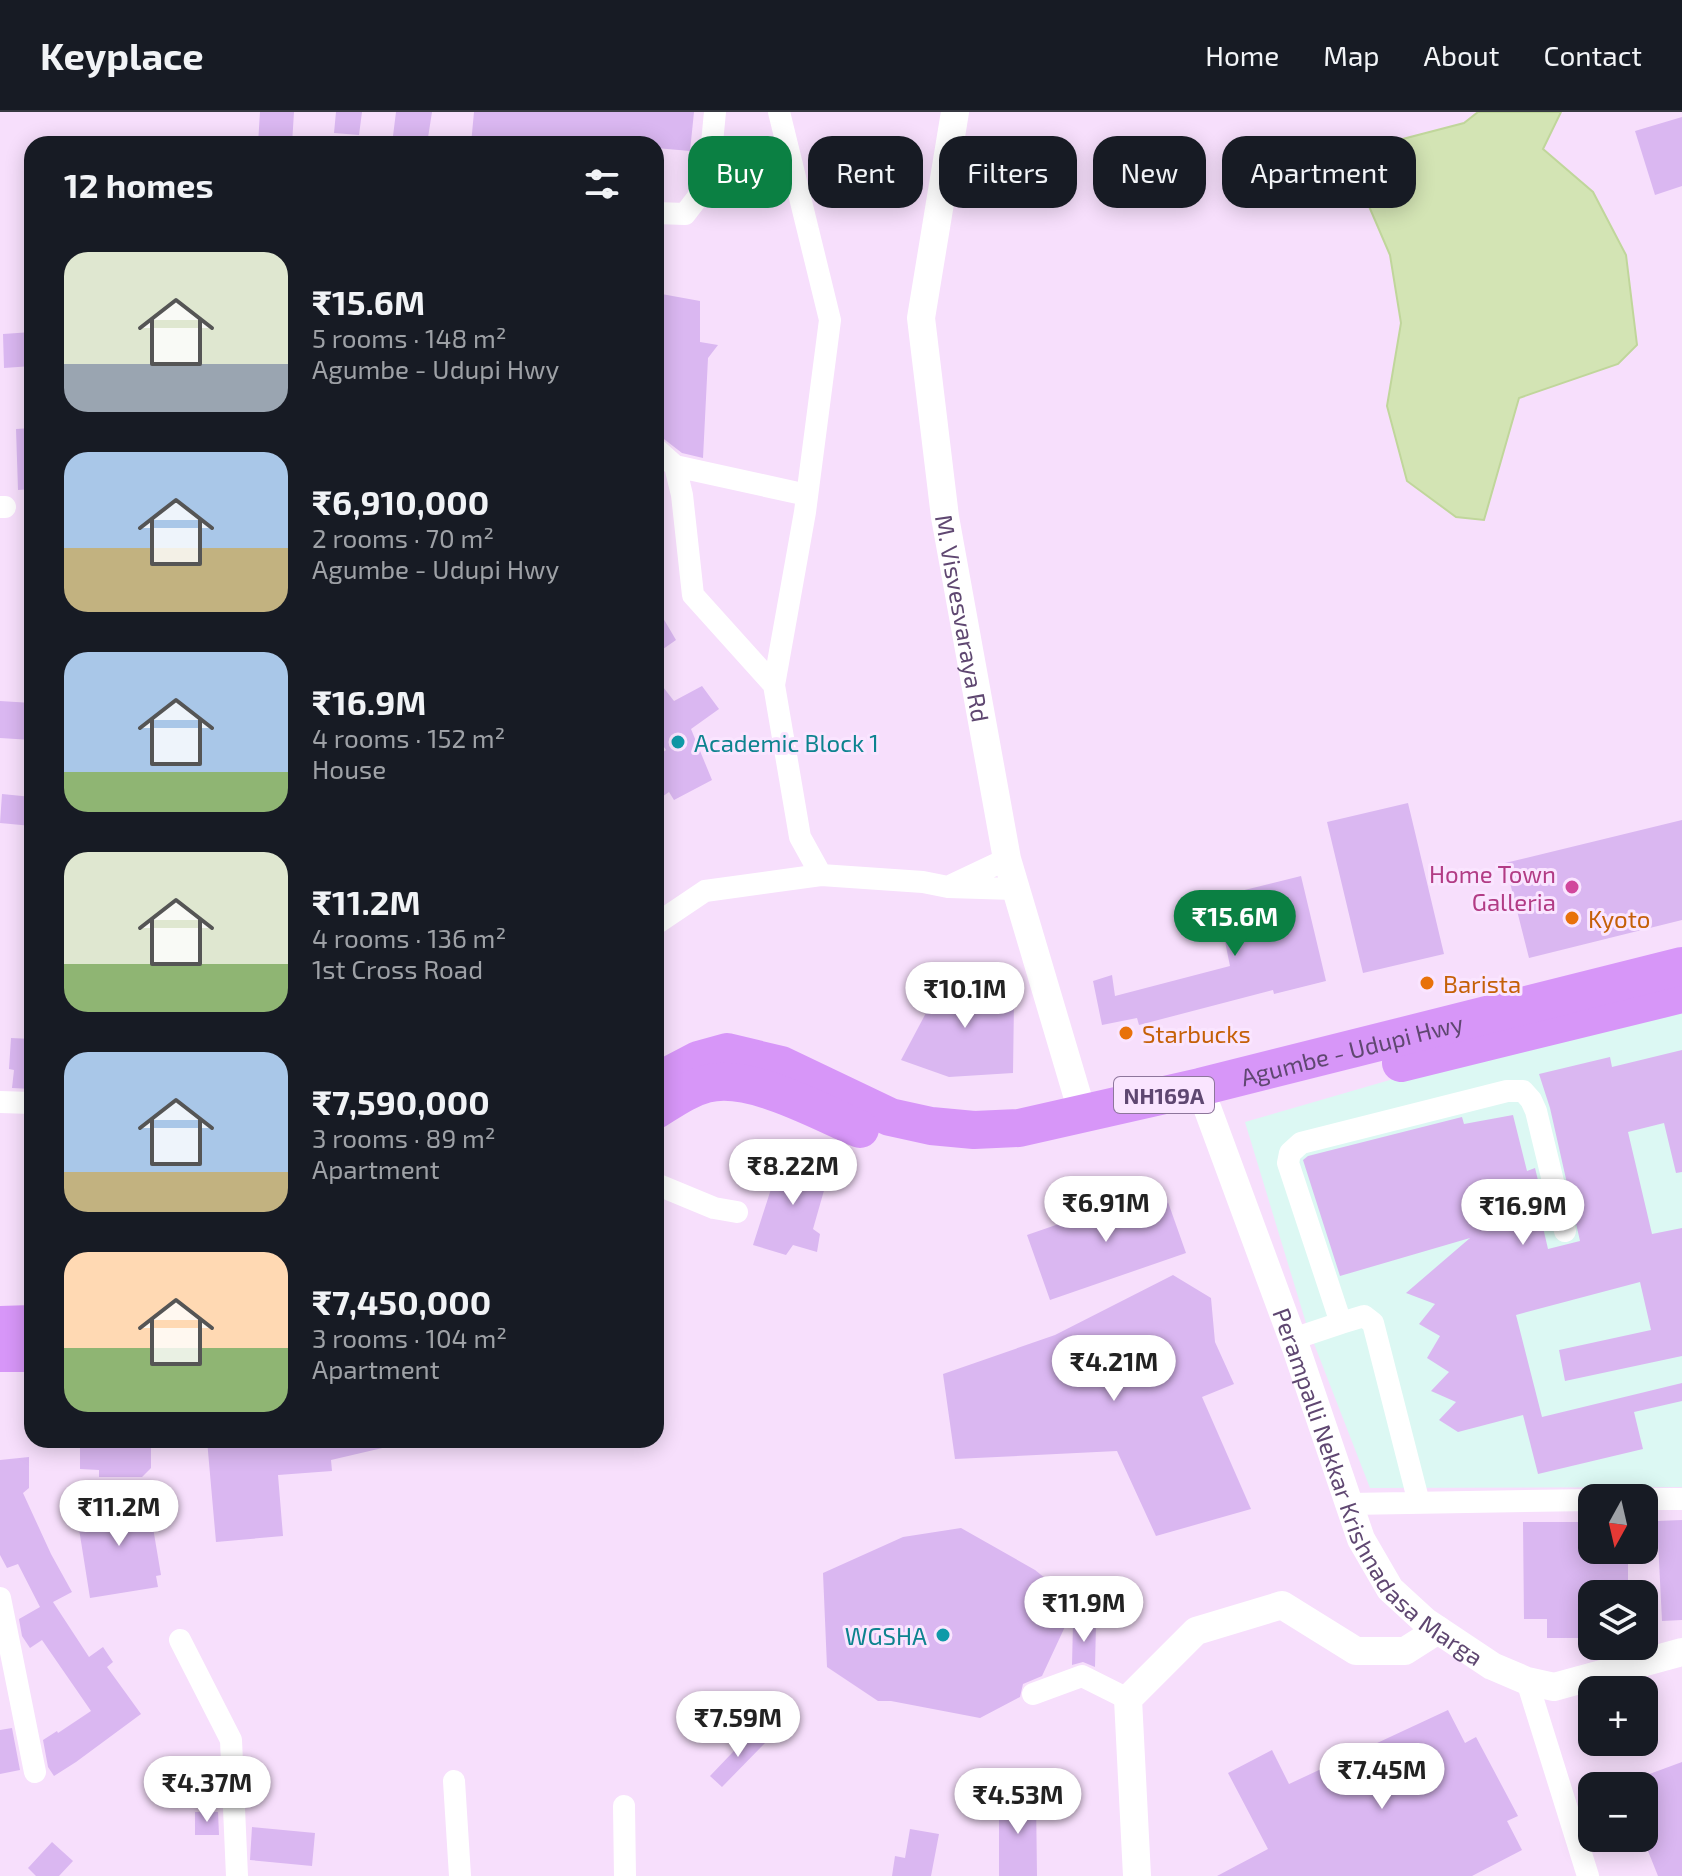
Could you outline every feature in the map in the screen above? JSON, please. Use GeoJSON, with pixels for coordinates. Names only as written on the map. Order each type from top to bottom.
{"type":"FeatureCollection","features":[{"type":"Feature","properties":{"kind":"highway","name":"Agumbe - Udupi Hwy"},"geometry":{"type":"LineString","coordinates":[[664,1105],[682,1093],[709,1083],[737,1083],[765,1090],[893,1141],[929,1149],[979,1151],[1030,1147],[1087,1126],[1682,966]]}},
{"type":"Feature","properties":{"kind":"highway","name":"Agumbe - Udupi Hwy"},"geometry":{"type":"LineString","coordinates":[[664,1078],[698,1060],[727,1052],[781,1065],[890,1117],[931,1126],[974,1130],[1087,1126],[1208,1110],[1682,994]]}},
{"type":"Feature","properties":{"kind":"highway"},"geometry":{"type":"LineString","coordinates":[[0,1325],[24,1324]]}},
{"type":"Feature","properties":{"kind":"highway"},"geometry":{"type":"LineString","coordinates":[[0,1353],[24,1353]]}},
{"type":"Feature","properties":{"kind":"street"},"geometry":{"type":"LineString","coordinates":[[664,213],[685,214],[708,184],[715,112]]}},
{"type":"Feature","properties":{"kind":"street"},"geometry":{"type":"LineString","coordinates":[[779,112],[830,320],[807,495],[774,685],[800,837],[821,875]]}},
{"type":"Feature","properties":{"kind":"street","name":"M. Visvesvaraya Rd"},"geometry":{"type":"LineString","coordinates":[[955,112],[921,318],[945,517],[1007,859],[1087,1126]]}},
{"type":"Feature","properties":{"kind":"street"},"geometry":{"type":"LineString","coordinates":[[664,456],[675,466],[807,495]]}},
{"type":"Feature","properties":{"kind":"street"},"geometry":{"type":"LineString","coordinates":[[675,466],[682,495],[693,595],[774,685]]}},
{"type":"Feature","properties":{"kind":"street"},"geometry":{"type":"LineString","coordinates":[[948,887],[1007,859]]}},
{"type":"Feature","properties":{"kind":"street"},"geometry":{"type":"LineString","coordinates":[[664,919],[705,891],[821,875],[923,882],[948,887],[1015,889]]}},
{"type":"Feature","properties":{"kind":"street"},"geometry":{"type":"LineString","coordinates":[[1341,1323],[1288,1163],[1290,1153],[1301,1143],[1507,1091],[1523,1091],[1536,1111],[1565,1231]]}},
{"type":"Feature","properties":{"kind":"street"},"geometry":{"type":"LineString","coordinates":[[0,1102],[24,1103]]}},
{"type":"Feature","properties":{"kind":"street","name":"Perampalli Nekkar Krishnadasa Marga"},"geometry":{"type":"LineString","coordinates":[[1208,1110],[1293,1339],[1361,1539],[1390,1589],[1438,1630],[1492,1666],[1527,1681],[1554,1687],[1682,1652]]}},
{"type":"Feature","properties":{"kind":"street"},"geometry":{"type":"LineString","coordinates":[[664,1187],[714,1208],[737,1212]]}},
{"type":"Feature","properties":{"kind":"street"},"geometry":{"type":"LineString","coordinates":[[1293,1339],[1364,1316],[1373,1323],[1419,1503]]}},
{"type":"Feature","properties":{"kind":"street"},"geometry":{"type":"LineString","coordinates":[[1658,1499],[1682,1499]]}},
{"type":"Feature","properties":{"kind":"street"},"geometry":{"type":"LineString","coordinates":[[1349,1504],[1578,1500]]}},
{"type":"Feature","properties":{"kind":"street"},"geometry":{"type":"LineString","coordinates":[[0,1598],[35,1772]]}},
{"type":"Feature","properties":{"kind":"street"},"geometry":{"type":"LineString","coordinates":[[1137,1876],[1128,1699],[1196,1631],[1282,1605],[1356,1651],[1405,1651],[1438,1630]]}},
{"type":"Feature","properties":{"kind":"street"},"geometry":{"type":"LineString","coordinates":[[180,1640],[231,1740],[237,1876]]}},
{"type":"Feature","properties":{"kind":"street"},"geometry":{"type":"LineString","coordinates":[[1033,1694],[1082,1676],[1128,1699]]}},
{"type":"Feature","properties":{"kind":"street"},"geometry":{"type":"LineString","coordinates":[[1527,1681],[1588,1876]]}},
{"type":"Feature","properties":{"kind":"street"},"geometry":{"type":"LineString","coordinates":[[454,1781],[460,1876]]}},
{"type":"Feature","properties":{"kind":"street"},"geometry":{"type":"LineString","coordinates":[[624,1806],[625,1876]]}},
{"type":"Feature","properties":{"kind":"shaded area"},"geometry":{"type":"Polygon","coordinates":[[[1478,112],[1561,112],[1543,149],[1593,192],[1626,255],[1637,345],[1618,364],[1519,398],[1484,520],[1456,517],[1407,481],[1387,406],[1401,323],[1390,255],[1370,208],[1416,208],[1414,136],[1464,123],[1478,112]]]}},
{"type":"Feature","properties":{"kind":"shaded area"},"geometry":{"type":"Polygon","coordinates":[[[1682,1013],[1682,1487],[1578,1484],[1578,1487],[1370,1488],[1306,1323],[1245,1122],[1445,1064],[1682,1013]]]}},
{"type":"Feature","properties":{"kind":"building"},"geometry":{"type":"Polygon","coordinates":[[[260,112],[294,112],[292,136],[258,136],[260,112]]]}},
{"type":"Feature","properties":{"kind":"building"},"geometry":{"type":"Polygon","coordinates":[[[336,112],[362,112],[359,135],[334,133],[336,112]]]}},
{"type":"Feature","properties":{"kind":"building"},"geometry":{"type":"Polygon","coordinates":[[[396,112],[432,112],[428,136],[393,136],[396,112]]]}},
{"type":"Feature","properties":{"kind":"building"},"geometry":{"type":"Polygon","coordinates":[[[474,112],[694,112],[688,151],[664,149],[664,136],[472,136],[474,112]]]}},
{"type":"Feature","properties":{"kind":"building"},"geometry":{"type":"Polygon","coordinates":[[[1682,117],[1682,186],[1655,195],[1635,131],[1682,117]]]}},
{"type":"Feature","properties":{"kind":"building"},"geometry":{"type":"Polygon","coordinates":[[[664,294],[700,301],[700,342],[718,345],[708,358],[703,458],[682,453],[664,439],[664,294]]]}},
{"type":"Feature","properties":{"kind":"building"},"geometry":{"type":"Polygon","coordinates":[[[24,333],[24,367],[4,368],[3,334],[24,333]]]}},
{"type":"Feature","properties":{"kind":"building"},"geometry":{"type":"Polygon","coordinates":[[[24,428],[24,490],[18,490],[16,429],[24,428]]]}},
{"type":"Feature","properties":{"kind":"building"},"geometry":{"type":"Polygon","coordinates":[[[664,620],[676,640],[664,648],[664,620]]]}},
{"type":"Feature","properties":{"kind":"building","name":"Academic Block 1"},"geometry":{"type":"Polygon","coordinates":[[[702,686],[719,709],[691,729],[712,780],[674,800],[669,792],[664,795],[664,688],[674,701],[702,686]]]}},
{"type":"Feature","properties":{"kind":"building"},"geometry":{"type":"Polygon","coordinates":[[[0,701],[24,702],[24,740],[0,738],[0,701]]]}},
{"type":"Feature","properties":{"kind":"building"},"geometry":{"type":"Polygon","coordinates":[[[2,794],[24,796],[24,825],[0,823],[2,794]]]}},
{"type":"Feature","properties":{"kind":"building"},"geometry":{"type":"Polygon","coordinates":[[[1408,803],[1444,954],[1363,973],[1327,822],[1408,803]]]}},
{"type":"Feature","properties":{"kind":"building"},"geometry":{"type":"Polygon","coordinates":[[[1682,820],[1682,920],[1529,958],[1505,863],[1682,820]]]}},
{"type":"Feature","properties":{"kind":"building"},"geometry":{"type":"Polygon","coordinates":[[[1301,876],[1326,981],[1274,994],[1273,990],[1139,1025],[1137,1018],[1102,1025],[1093,981],[1112,975],[1115,996],[1230,966],[1216,897],[1301,876]]]}},
{"type":"Feature","properties":{"kind":"building"},"geometry":{"type":"Polygon","coordinates":[[[952,964],[1014,1001],[1013,1073],[949,1077],[901,1060],[952,964]]]}},
{"type":"Feature","properties":{"kind":"building"},"geometry":{"type":"Polygon","coordinates":[[[11,1038],[24,1039],[24,1089],[12,1088],[14,1070],[9,1069],[11,1038]]]}},
{"type":"Feature","properties":{"kind":"building"},"geometry":{"type":"Polygon","coordinates":[[[1682,1050],[1682,1172],[1676,1173],[1664,1123],[1628,1132],[1652,1234],[1682,1228],[1682,1356],[1565,1381],[1559,1350],[1651,1330],[1640,1282],[1516,1315],[1542,1417],[1682,1383],[1682,1401],[1634,1412],[1643,1449],[1538,1474],[1523,1415],[1458,1432],[1439,1420],[1456,1402],[1431,1391],[1449,1372],[1427,1358],[1440,1336],[1419,1324],[1435,1304],[1406,1293],[1470,1238],[1340,1276],[1303,1160],[1308,1156],[1462,1117],[1464,1124],[1513,1115],[1527,1171],[1535,1168],[1545,1209],[1539,1210],[1548,1249],[1580,1241],[1550,1108],[1539,1074],[1610,1057],[1612,1067],[1682,1050]]]}},
{"type":"Feature","properties":{"kind":"building"},"geometry":{"type":"Polygon","coordinates":[[[789,1156],[831,1166],[813,1229],[820,1234],[817,1252],[793,1245],[786,1255],[753,1245],[771,1189],[789,1156]]]}},
{"type":"Feature","properties":{"kind":"building"},"geometry":{"type":"Polygon","coordinates":[[[1163,1188],[1186,1253],[1050,1300],[1027,1235],[1163,1188]]]}},
{"type":"Feature","properties":{"kind":"building"},"geometry":{"type":"Polygon","coordinates":[[[1173,1275],[1211,1298],[1215,1342],[1234,1384],[1202,1397],[1251,1509],[1156,1536],[1117,1451],[955,1459],[943,1374],[1055,1335],[1173,1275]]]}},
{"type":"Feature","properties":{"kind":"building"},"geometry":{"type":"Polygon","coordinates":[[[80,1448],[151,1448],[151,1468],[142,1477],[99,1477],[99,1470],[80,1469],[80,1448]]]}},
{"type":"Feature","properties":{"kind":"building"},"geometry":{"type":"Polygon","coordinates":[[[208,1448],[382,1448],[331,1460],[332,1471],[278,1475],[283,1536],[216,1542],[208,1448]]]}},
{"type":"Feature","properties":{"kind":"building"},"geometry":{"type":"Polygon","coordinates":[[[29,1457],[29,1488],[23,1493],[72,1592],[53,1602],[89,1657],[103,1647],[113,1662],[107,1667],[141,1714],[54,1776],[48,1767],[43,1740],[91,1711],[42,1640],[30,1648],[22,1636],[19,1619],[40,1607],[18,1564],[7,1568],[0,1555],[0,1460],[29,1457]]]}},
{"type":"Feature","properties":{"kind":"building"},"geometry":{"type":"Polygon","coordinates":[[[148,1498],[161,1575],[156,1576],[158,1587],[90,1598],[76,1510],[148,1498]]]}},
{"type":"Feature","properties":{"kind":"building"},"geometry":{"type":"Polygon","coordinates":[[[1682,1520],[1682,1620],[1662,1621],[1658,1521],[1682,1520]]]}},
{"type":"Feature","properties":{"kind":"building"},"geometry":{"type":"Polygon","coordinates":[[[1523,1522],[1578,1522],[1578,1564],[1628,1564],[1628,1580],[1578,1580],[1578,1638],[1547,1638],[1547,1619],[1524,1619],[1523,1522]]]}},
{"type":"Feature","properties":{"kind":"building","name":"WGSHA"},"geometry":{"type":"Polygon","coordinates":[[[961,1528],[1035,1570],[1076,1603],[1042,1676],[1023,1684],[1020,1697],[980,1718],[878,1701],[827,1667],[823,1573],[903,1537],[961,1528]]]}},
{"type":"Feature","properties":{"kind":"building"},"geometry":{"type":"Polygon","coordinates":[[[1073,1623],[1096,1624],[1095,1667],[1083,1662],[1072,1665],[1073,1623]]]}},
{"type":"Feature","properties":{"kind":"building"},"geometry":{"type":"Polygon","coordinates":[[[1448,1710],[1465,1743],[1476,1737],[1518,1816],[1507,1821],[1522,1850],[1472,1876],[1217,1876],[1268,1849],[1228,1773],[1272,1750],[1289,1784],[1448,1710]]]}},
{"type":"Feature","properties":{"kind":"building"},"geometry":{"type":"Polygon","coordinates":[[[12,1728],[20,1770],[0,1774],[0,1730],[12,1728]]]}},
{"type":"Feature","properties":{"kind":"building"},"geometry":{"type":"Polygon","coordinates":[[[753,1731],[765,1743],[722,1787],[710,1776],[753,1731]]]}},
{"type":"Feature","properties":{"kind":"building"},"geometry":{"type":"Polygon","coordinates":[[[1682,1762],[1682,1876],[1658,1876],[1648,1852],[1658,1852],[1658,1772],[1655,1772],[1682,1762]]]}},
{"type":"Feature","properties":{"kind":"building"},"geometry":{"type":"Polygon","coordinates":[[[999,1796],[1036,1797],[1037,1876],[999,1876],[999,1796]]]}},
{"type":"Feature","properties":{"kind":"building"},"geometry":{"type":"Polygon","coordinates":[[[195,1812],[218,1812],[219,1835],[195,1835],[195,1812]]]}},
{"type":"Feature","properties":{"kind":"building"},"geometry":{"type":"Polygon","coordinates":[[[252,1827],[315,1833],[312,1866],[250,1860],[252,1827]]]}},
{"type":"Feature","properties":{"kind":"building"},"geometry":{"type":"Polygon","coordinates":[[[910,1829],[939,1834],[931,1876],[892,1876],[895,1856],[905,1858],[910,1829]]]}},
{"type":"Feature","properties":{"kind":"building"},"geometry":{"type":"Polygon","coordinates":[[[52,1842],[73,1861],[59,1876],[36,1876],[28,1868],[52,1842]]]}},
{"type":"Feature","properties":{"kind":"place","name":"Academic Block 1"},"geometry":{"type":"Point","coordinates":[678,742]}},
{"type":"Feature","properties":{"kind":"place","name":"Home Town Galleria"},"geometry":{"type":"Point","coordinates":[1572,887]}},
{"type":"Feature","properties":{"kind":"place","name":"Kyoto"},"geometry":{"type":"Point","coordinates":[1572,918]}},
{"type":"Feature","properties":{"kind":"place","name":"Barista"},"geometry":{"type":"Point","coordinates":[1427,983]}},
{"type":"Feature","properties":{"kind":"place","name":"Starbucks"},"geometry":{"type":"Point","coordinates":[1126,1033]}},
{"type":"Feature","properties":{"kind":"place","name":"WGSHA"},"geometry":{"type":"Point","coordinates":[943,1635]}}]}
